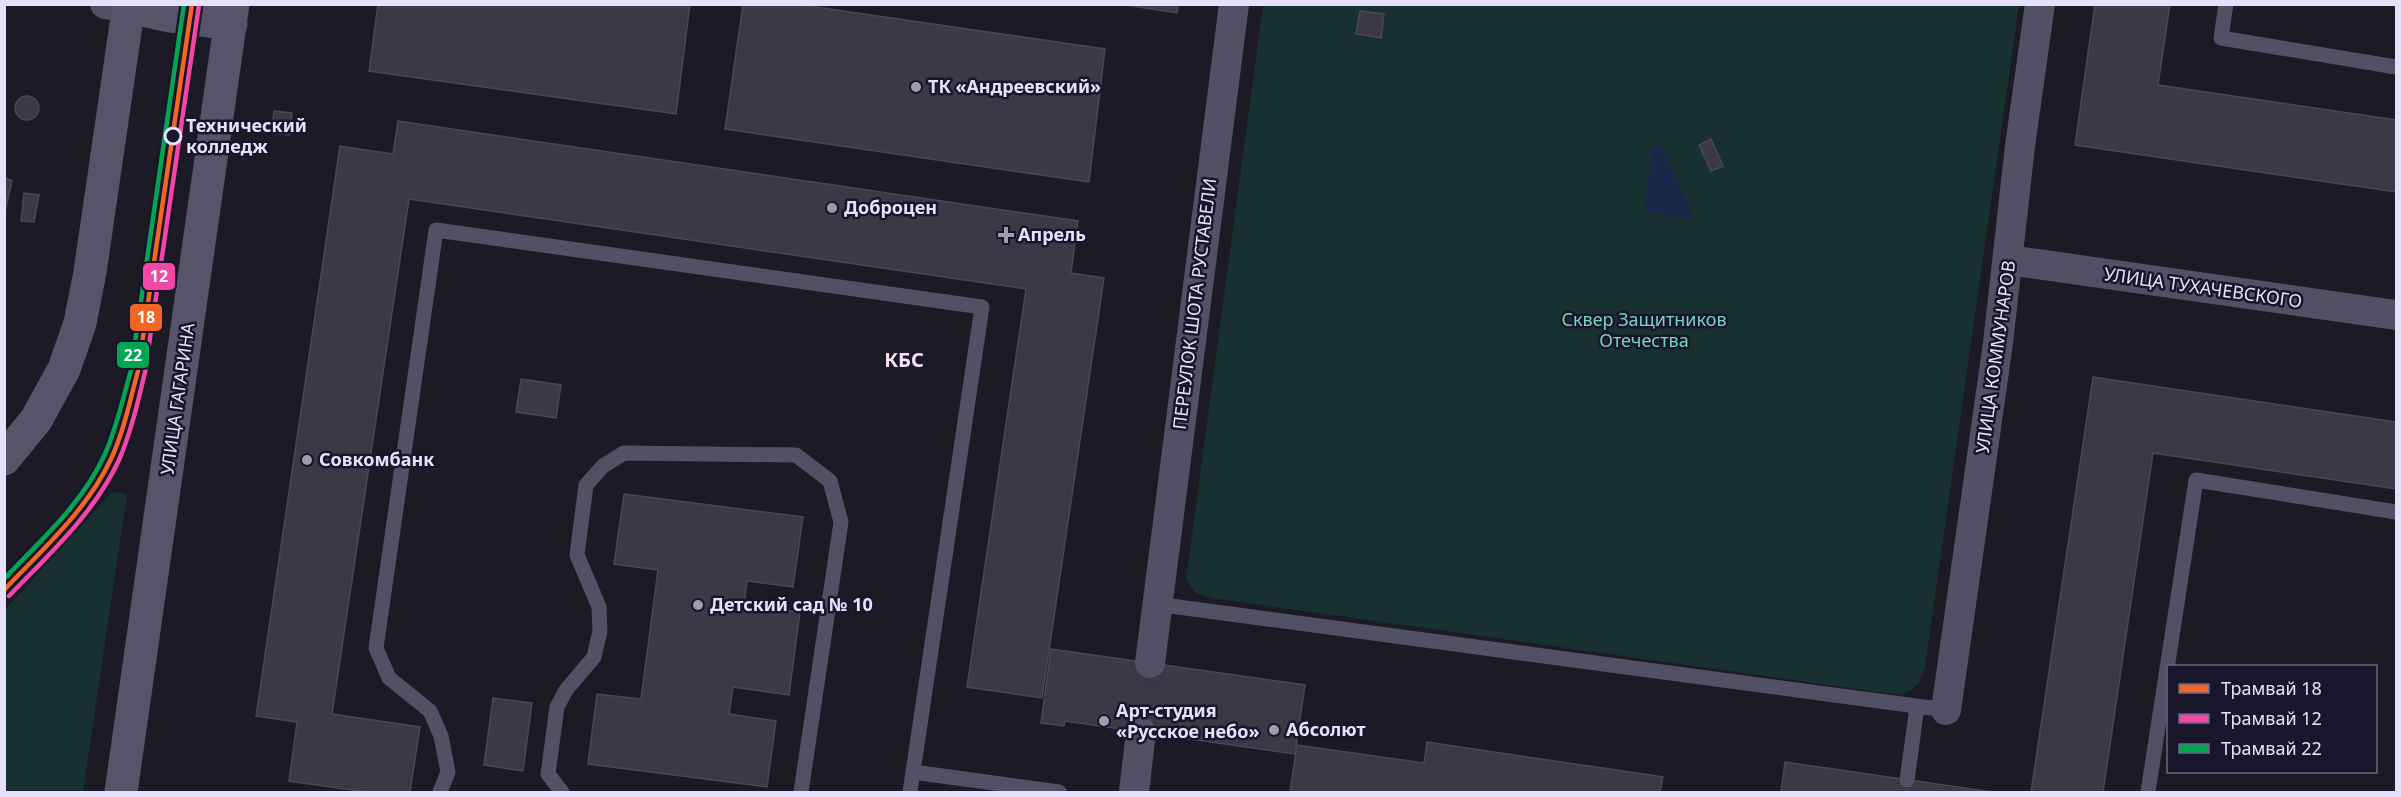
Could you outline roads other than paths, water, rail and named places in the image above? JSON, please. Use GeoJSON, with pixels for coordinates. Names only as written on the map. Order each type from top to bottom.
{"type":"FeatureCollection","features":[{"type":"Feature","properties":{"kind":"main road"},"geometry":{"type":"LineString","coordinates":[[4,459],[36,420],[64,369],[80,323],[90,272],[121,5],[170,16],[232,14]]}},
{"type":"Feature","properties":{"kind":"main road","name":"УЛИЦА ГАГАРИНА"},"geometry":{"type":"LineString","coordinates":[[122,792],[232,14]]}},
{"type":"Feature","properties":{"kind":"street","name":"ПЕРЕУЛОК ШОТА РУСТАВЕЛИ"},"geometry":{"type":"LineString","coordinates":[[1150,663],[1234,4]]}},
{"type":"Feature","properties":{"kind":"street","name":"УЛИЦА КОММУНАРОВ"},"geometry":{"type":"LineString","coordinates":[[1931,709],[2009,260],[2020,146],[2040,4]]}},
{"type":"Feature","properties":{"kind":"street","name":"УЛИЦА ТУХАЧЕВСКОГО"},"geometry":{"type":"LineString","coordinates":[[2009,260],[2397,315]]}},
{"type":"Feature","properties":{"kind":"street"},"geometry":{"type":"LineString","coordinates":[[1134,792],[1141,732]]}},
{"type":"Feature","properties":{"kind":"lane"},"geometry":{"type":"LineString","coordinates":[[2226,4],[2221,38],[2397,67]]}},
{"type":"Feature","properties":{"kind":"lane"},"geometry":{"type":"LineString","coordinates":[[440,792],[448,772],[437,728],[430,711],[389,678],[376,648],[436,230],[982,307],[910,792]]}},
{"type":"Feature","properties":{"kind":"lane"},"geometry":{"type":"LineString","coordinates":[[562,792],[548,774],[557,708],[566,690],[594,657],[600,631],[599,607],[577,555],[586,485],[603,466],[624,453],[649,453],[796,455],[830,482],[841,522],[801,792]]}},
{"type":"Feature","properties":{"kind":"lane"},"geometry":{"type":"LineString","coordinates":[[2168,665],[2196,480],[2397,512]]}},
{"type":"Feature","properties":{"kind":"lane"},"geometry":{"type":"LineString","coordinates":[[1156,604],[1931,709],[1906,780]]}},
{"type":"Feature","properties":{"kind":"lane"},"geometry":{"type":"LineString","coordinates":[[2148,792],[2167,668]]}},
{"type":"Feature","properties":{"kind":"lane"},"geometry":{"type":"LineString","coordinates":[[913,772],[1059,792]]}},
{"type":"Feature","properties":{"kind":"water"},"geometry":{"type":"Polygon","coordinates":[[[1653,147],[1663,148],[1694,219],[1644,212],[1653,147]]]}},
{"type":"Feature","properties":{"kind":"tunnel"},"geometry":{"type":"LineString","coordinates":[[1141,732],[1150,663]]}},
{"type":"Feature","properties":{"kind":"tram line","name":"22"},"geometry":{"type":"LineString","coordinates":[[4,579],[60,520],[85,489],[105,454],[116,423],[131,370],[184,4]]}},
{"type":"Feature","properties":{"kind":"tram line","name":"18"},"geometry":{"type":"LineString","coordinates":[[4,590],[77,512],[101,478],[116,448],[138,371],[192,4]]}},
{"type":"Feature","properties":{"kind":"tram line","name":"12"},"geometry":{"type":"LineString","coordinates":[[9,596],[84,516],[109,480],[131,428],[145,372],[199,5]]}},
{"type":"Feature","properties":{"kind":"place","name":"ТК «Андреевский»"},"geometry":{"type":"Point","coordinates":[916,87]}},
{"type":"Feature","properties":{"kind":"place","name":"Технический колледж"},"geometry":{"type":"Point","coordinates":[173,136]}},
{"type":"Feature","properties":{"kind":"place","name":"Доброцен"},"geometry":{"type":"Point","coordinates":[832,208]}},
{"type":"Feature","properties":{"kind":"place","name":"Апрель"},"geometry":{"type":"Point","coordinates":[1006,235]}},
{"type":"Feature","properties":{"kind":"place","name":"Совкомбанк"},"geometry":{"type":"Point","coordinates":[307,460]}},
{"type":"Feature","properties":{"kind":"place","name":"Детский сад № 10"},"geometry":{"type":"Point","coordinates":[698,605]}},
{"type":"Feature","properties":{"kind":"place","name":"Арт-студия «Русское небо»"},"geometry":{"type":"Point","coordinates":[1104,721]}},
{"type":"Feature","properties":{"kind":"place","name":"Абсолют"},"geometry":{"type":"Point","coordinates":[1274,730]}},
{"type":"Feature","properties":{"kind":"district","name":"КБС"},"geometry":{"type":"Point","coordinates":[904,360]}},
{"type":"Feature","properties":{"kind":"park label","name":"Сквер Защитников Отечества"},"geometry":{"type":"Point","coordinates":[1644,330]}}]}
